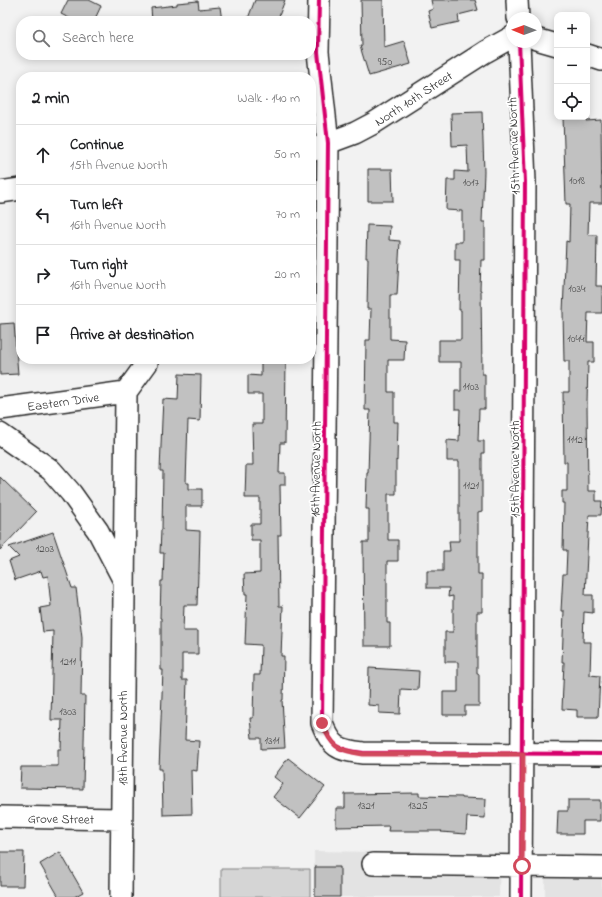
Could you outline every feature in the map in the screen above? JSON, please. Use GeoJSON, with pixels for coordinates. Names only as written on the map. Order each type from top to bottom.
{"type":"FeatureCollection","features":[{"type":"Feature","properties":{"kind":"street","name":"16th Avenue North"},"geometry":{"type":"LineString","coordinates":[[319,0],[318,52],[320,147],[322,723],[328,737],[335,746],[347,751],[363,754],[602,754]]}},
{"type":"Feature","properties":{"kind":"street"},"geometry":{"type":"LineString","coordinates":[[517,0],[518,12]]}},
{"type":"Feature","properties":{"kind":"street","name":"North 10th Street"},"geometry":{"type":"LineString","coordinates":[[320,147],[355,133],[374,123],[485,52],[506,40]]}},
{"type":"Feature","properties":{"kind":"street"},"geometry":{"type":"LineString","coordinates":[[542,41],[554,44]]}},
{"type":"Feature","properties":{"kind":"street","name":"15th Avenue North"},"geometry":{"type":"LineString","coordinates":[[518,48],[525,182],[521,897]]}},
{"type":"Feature","properties":{"kind":"street"},"geometry":{"type":"LineString","coordinates":[[590,56],[602,60]]}},
{"type":"Feature","properties":{"kind":"street"},"geometry":{"type":"LineString","coordinates":[[0,192],[16,190]]}},
{"type":"Feature","properties":{"kind":"street"},"geometry":{"type":"LineString","coordinates":[[126,392],[146,364]]}},
{"type":"Feature","properties":{"kind":"street","name":"Eastern Drive"},"geometry":{"type":"LineString","coordinates":[[0,409],[126,392]]}},
{"type":"Feature","properties":{"kind":"street","name":"18th Avenue North"},"geometry":{"type":"LineString","coordinates":[[121,897],[126,392]]}},
{"type":"Feature","properties":{"kind":"street","name":"18th Avenue North"},"geometry":{"type":"LineString","coordinates":[[0,434],[51,470],[71,493],[98,531],[124,580]]}},
{"type":"Feature","properties":{"kind":"street","name":"Grove Street"},"geometry":{"type":"LineString","coordinates":[[0,817],[121,819]]}},
{"type":"Feature","properties":{"kind":"street"},"geometry":{"type":"LineString","coordinates":[[373,864],[602,866]]}},
{"type":"Feature","properties":{"kind":"shaded area"},"geometry":{"type":"Polygon","coordinates":[[[314,851],[500,854],[499,897],[314,897],[314,851]]]}},
{"type":"Feature","properties":{"kind":"shaded area"},"geometry":{"type":"Polygon","coordinates":[[[545,855],[602,856],[602,897],[545,897],[545,855]]]}},
{"type":"Feature","properties":{"kind":"shaded area"},"geometry":{"type":"Polygon","coordinates":[[[221,869],[310,869],[310,897],[221,897],[221,869]]]}},
{"type":"Feature","properties":{"kind":"building"},"geometry":{"type":"Polygon","coordinates":[[[68,0],[89,0],[101,6],[96,16],[65,16],[61,14],[68,0]]]}},
{"type":"Feature","properties":{"kind":"building"},"geometry":{"type":"Polygon","coordinates":[[[255,0],[285,0],[279,16],[249,16],[255,0]]]}},
{"type":"Feature","properties":{"kind":"building"},"geometry":{"type":"Polygon","coordinates":[[[361,0],[383,0],[384,47],[404,41],[411,64],[369,76],[360,46],[362,46],[361,0]]]}},
{"type":"Feature","properties":{"kind":"building"},"geometry":{"type":"Polygon","coordinates":[[[431,0],[475,0],[478,10],[458,15],[459,22],[432,28],[428,11],[433,9],[431,0]]]}},
{"type":"Feature","properties":{"kind":"building"},"geometry":{"type":"Polygon","coordinates":[[[198,1],[199,9],[220,7],[221,16],[152,16],[151,8],[177,5],[177,3],[198,1]]]}},
{"type":"Feature","properties":{"kind":"building"},"geometry":{"type":"Polygon","coordinates":[[[482,112],[484,172],[482,222],[485,222],[485,260],[481,260],[480,290],[482,374],[485,374],[485,409],[479,409],[478,441],[484,441],[484,453],[482,453],[482,511],[478,512],[478,574],[482,574],[482,612],[477,612],[477,674],[479,674],[479,706],[465,706],[465,715],[443,715],[443,692],[458,692],[458,662],[445,662],[445,632],[453,632],[453,596],[448,597],[449,588],[427,588],[427,571],[443,571],[443,551],[450,551],[449,541],[459,541],[459,461],[447,461],[447,440],[459,441],[460,409],[455,409],[455,391],[461,391],[461,362],[439,362],[439,340],[461,340],[461,310],[459,310],[460,260],[455,260],[455,242],[462,242],[462,211],[446,210],[447,180],[455,180],[455,171],[468,172],[467,145],[452,146],[451,113],[482,112]]]}},
{"type":"Feature","properties":{"kind":"building"},"geometry":{"type":"Polygon","coordinates":[[[563,120],[601,120],[602,203],[589,203],[588,235],[597,235],[596,286],[602,286],[602,313],[588,313],[587,342],[594,342],[594,362],[588,362],[587,403],[588,491],[596,491],[596,501],[602,501],[601,515],[589,515],[585,595],[593,595],[593,613],[584,612],[583,642],[591,642],[590,675],[600,676],[598,717],[577,717],[577,710],[562,709],[564,611],[561,611],[563,574],[566,574],[567,550],[563,550],[564,503],[562,503],[562,491],[567,491],[567,462],[564,462],[563,392],[569,392],[569,361],[564,361],[563,312],[566,241],[569,242],[570,204],[566,204],[563,120]]]}},
{"type":"Feature","properties":{"kind":"building"},"geometry":{"type":"Polygon","coordinates":[[[368,169],[392,169],[393,201],[368,201],[368,169]]]}},
{"type":"Feature","properties":{"kind":"building"},"geometry":{"type":"Polygon","coordinates":[[[367,225],[390,226],[389,240],[400,241],[397,295],[390,295],[390,339],[405,340],[404,360],[388,360],[388,392],[394,392],[394,422],[398,422],[396,494],[388,494],[388,540],[398,540],[398,561],[387,561],[387,623],[390,623],[390,646],[364,646],[363,542],[369,542],[369,509],[366,509],[370,410],[365,410],[366,340],[370,340],[371,309],[367,309],[367,225]]]}},
{"type":"Feature","properties":{"kind":"building"},"geometry":{"type":"Polygon","coordinates":[[[14,323],[16,364],[18,374],[0,375],[0,324],[14,323]]]}},
{"type":"Feature","properties":{"kind":"building"},"geometry":{"type":"Polygon","coordinates":[[[261,364],[286,364],[285,443],[280,443],[279,473],[285,473],[285,485],[280,485],[281,535],[278,535],[279,606],[283,606],[281,656],[284,656],[282,700],[285,748],[261,749],[261,738],[252,738],[250,718],[253,718],[254,675],[260,675],[261,645],[245,644],[247,594],[245,594],[244,574],[260,573],[260,540],[251,540],[251,524],[260,524],[260,498],[245,498],[246,465],[253,465],[252,424],[262,424],[262,394],[248,394],[248,375],[261,376],[261,364]]]}},
{"type":"Feature","properties":{"kind":"building"},"geometry":{"type":"Polygon","coordinates":[[[179,374],[201,375],[200,421],[188,420],[186,483],[189,483],[189,489],[202,489],[202,506],[186,506],[186,530],[200,531],[197,605],[184,605],[183,631],[198,631],[198,654],[182,654],[182,680],[187,680],[185,740],[199,741],[197,771],[191,770],[192,814],[163,815],[162,769],[159,769],[163,670],[161,670],[160,618],[161,581],[163,581],[164,553],[160,553],[163,471],[160,471],[163,399],[178,400],[179,374]]]}},
{"type":"Feature","properties":{"kind":"building"},"geometry":{"type":"Polygon","coordinates":[[[0,477],[36,512],[0,550],[0,477]]]}},
{"type":"Feature","properties":{"kind":"building"},"geometry":{"type":"Polygon","coordinates":[[[53,532],[72,588],[76,588],[82,637],[81,696],[85,696],[83,789],[20,788],[21,767],[58,766],[58,749],[61,749],[62,720],[51,720],[53,631],[43,632],[40,608],[51,606],[48,576],[43,577],[41,571],[15,580],[9,561],[19,557],[9,547],[53,532]]]}},
{"type":"Feature","properties":{"kind":"building"},"geometry":{"type":"Polygon","coordinates":[[[369,668],[419,671],[418,690],[401,689],[400,714],[379,713],[379,706],[368,705],[369,668]]]}},
{"type":"Feature","properties":{"kind":"building"},"geometry":{"type":"Polygon","coordinates":[[[288,758],[325,787],[300,818],[273,797],[283,784],[274,777],[288,758]]]}},
{"type":"Feature","properties":{"kind":"building"},"geometry":{"type":"Polygon","coordinates":[[[419,793],[419,796],[486,799],[485,818],[467,817],[466,834],[441,832],[442,831],[388,831],[389,826],[336,827],[336,808],[345,808],[345,794],[419,793]]]}},
{"type":"Feature","properties":{"kind":"building"},"geometry":{"type":"Polygon","coordinates":[[[568,800],[600,800],[600,821],[583,821],[583,834],[557,834],[558,811],[568,811],[568,800]]]}},
{"type":"Feature","properties":{"kind":"building"},"geometry":{"type":"Polygon","coordinates":[[[0,852],[24,852],[23,886],[0,886],[0,852]]]}},
{"type":"Feature","properties":{"kind":"building"},"geometry":{"type":"Polygon","coordinates":[[[60,852],[83,892],[74,897],[59,897],[40,864],[60,852]]]}},
{"type":"Feature","properties":{"kind":"building"},"geometry":{"type":"Polygon","coordinates":[[[315,867],[340,867],[340,897],[315,897],[315,867]]]}},
{"type":"Feature","properties":{"kind":"cycle path"},"geometry":{"type":"LineString","coordinates":[[319,0],[318,52],[328,143],[322,723],[329,737],[336,746],[341,749],[363,753],[602,754]]}},
{"type":"Feature","properties":{"kind":"cycle path"},"geometry":{"type":"LineString","coordinates":[[519,48],[525,182],[521,897]]}},
{"type":"Feature","properties":{"kind":"route"},"geometry":{"type":"LineString","coordinates":[[322,723],[328,737],[335,746],[347,751],[363,754],[523,754],[522,866]]}}]}
